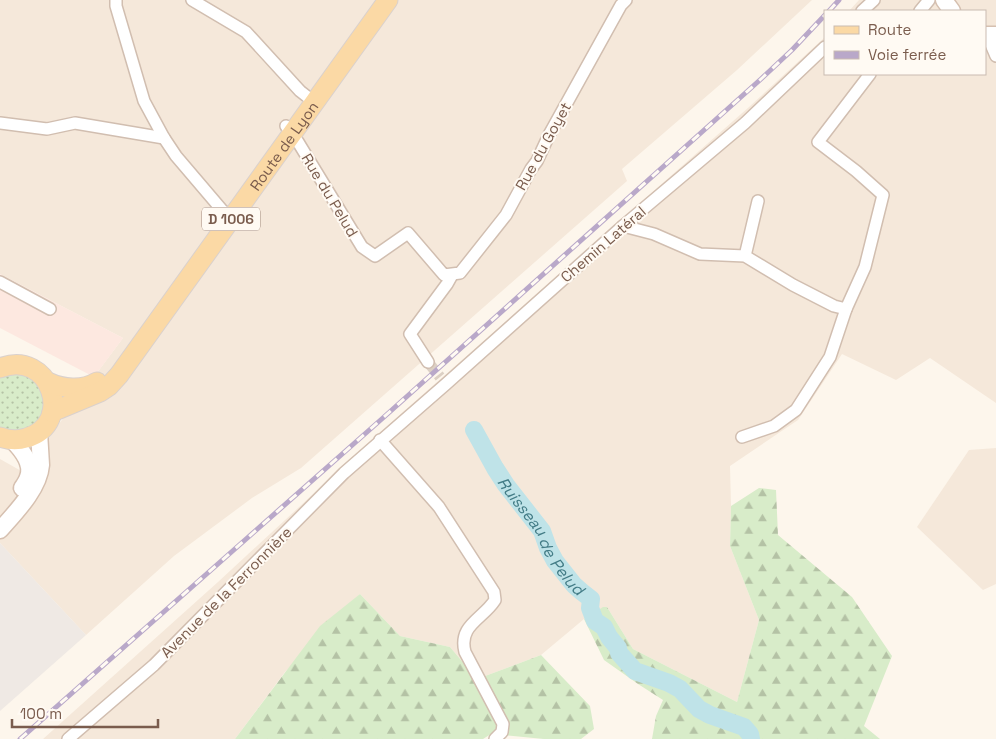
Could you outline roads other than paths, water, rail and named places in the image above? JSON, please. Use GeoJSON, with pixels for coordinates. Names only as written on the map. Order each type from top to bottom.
{"type":"FeatureCollection","features":[{"type":"Feature","properties":{"kind":"main road","name":"Route de Lyon"},"geometry":{"type":"LineString","coordinates":[[52,412],[93,396],[109,386],[119,375],[228,215],[382,1]]}},
{"type":"Feature","properties":{"kind":"main road","name":"Route de Lyon"},"geometry":{"type":"LineString","coordinates":[[48,382],[65,388],[82,388],[91,386],[108,374],[228,215]]}},
{"type":"Feature","properties":{"kind":"main road"},"geometry":{"type":"LineString","coordinates":[[0,368],[12,365],[32,368],[48,382],[54,402],[48,423],[39,432],[22,440],[6,438]]}},
{"type":"Feature","properties":{"kind":"main road"},"geometry":{"type":"LineString","coordinates":[[0,530],[31,492],[41,471],[39,432]]}},
{"type":"Feature","properties":{"kind":"main road"},"geometry":{"type":"LineString","coordinates":[[0,516],[20,491],[29,476],[27,460],[23,453],[6,438]]}},
{"type":"Feature","properties":{"kind":"street"},"geometry":{"type":"LineString","coordinates":[[116,0],[116,6],[144,100],[176,156],[228,215]]}},
{"type":"Feature","properties":{"kind":"street"},"geometry":{"type":"LineString","coordinates":[[192,0],[246,32],[310,99]]}},
{"type":"Feature","properties":{"kind":"street","name":"Rue du Goyet"},"geometry":{"type":"LineString","coordinates":[[428,362],[410,334],[447,284],[448,275],[460,273],[506,215],[621,5],[626,0]]}},
{"type":"Feature","properties":{"kind":"street"},"geometry":{"type":"LineString","coordinates":[[863,10],[874,0]]}},
{"type":"Feature","properties":{"kind":"street"},"geometry":{"type":"LineString","coordinates":[[921,10],[929,0]]}},
{"type":"Feature","properties":{"kind":"street"},"geometry":{"type":"LineString","coordinates":[[986,36],[996,56]]}},
{"type":"Feature","properties":{"kind":"street","name":"Chemin Latéral"},"geometry":{"type":"LineString","coordinates":[[380,440],[443,381],[745,123],[824,48]]}},
{"type":"Feature","properties":{"kind":"street"},"geometry":{"type":"LineString","coordinates":[[742,436],[774,426],[796,410],[830,358],[846,309],[865,267],[883,194],[818,142],[869,75]]}},
{"type":"Feature","properties":{"kind":"street"},"geometry":{"type":"LineString","coordinates":[[0,123],[47,129],[75,123],[164,138]]}},
{"type":"Feature","properties":{"kind":"street","name":"Rue du Pelud"},"geometry":{"type":"LineString","coordinates":[[289,129],[362,247],[375,256],[408,233],[448,275]]}},
{"type":"Feature","properties":{"kind":"street"},"geometry":{"type":"LineString","coordinates":[[745,256],[758,201]]}},
{"type":"Feature","properties":{"kind":"street"},"geometry":{"type":"LineString","coordinates":[[623,226],[654,234],[700,254],[745,256],[793,285],[834,306],[846,309]]}},
{"type":"Feature","properties":{"kind":"street"},"geometry":{"type":"LineString","coordinates":[[0,282],[50,309]]}},
{"type":"Feature","properties":{"kind":"street"},"geometry":{"type":"LineString","coordinates":[[380,440],[439,507],[494,592],[495,600],[490,608],[466,630],[463,645],[503,724],[502,732],[494,739]]}},
{"type":"Feature","properties":{"kind":"street","name":"Avenue de la Ferronnière"},"geometry":{"type":"LineString","coordinates":[[68,739],[154,665],[344,473],[380,440]]}},
{"type":"Feature","properties":{"kind":"waterway","name":"Ruisseau de Pelud"},"geometry":{"type":"LineString","coordinates":[[474,430],[506,485],[542,531],[555,561],[574,585],[591,599],[590,608],[595,621],[604,627],[618,648],[619,653],[635,671],[680,689],[699,709],[744,727],[750,734],[751,739]]}},
{"type":"Feature","properties":{"kind":"tunnel"},"geometry":{"type":"LineString","coordinates":[[428,362],[440,377]]}},
{"type":"Feature","properties":{"kind":"railway"},"geometry":{"type":"LineString","coordinates":[[830,10],[839,0]]}},
{"type":"Feature","properties":{"kind":"railway"},"geometry":{"type":"LineString","coordinates":[[20,739],[384,417],[761,79],[824,16]]}}]}
